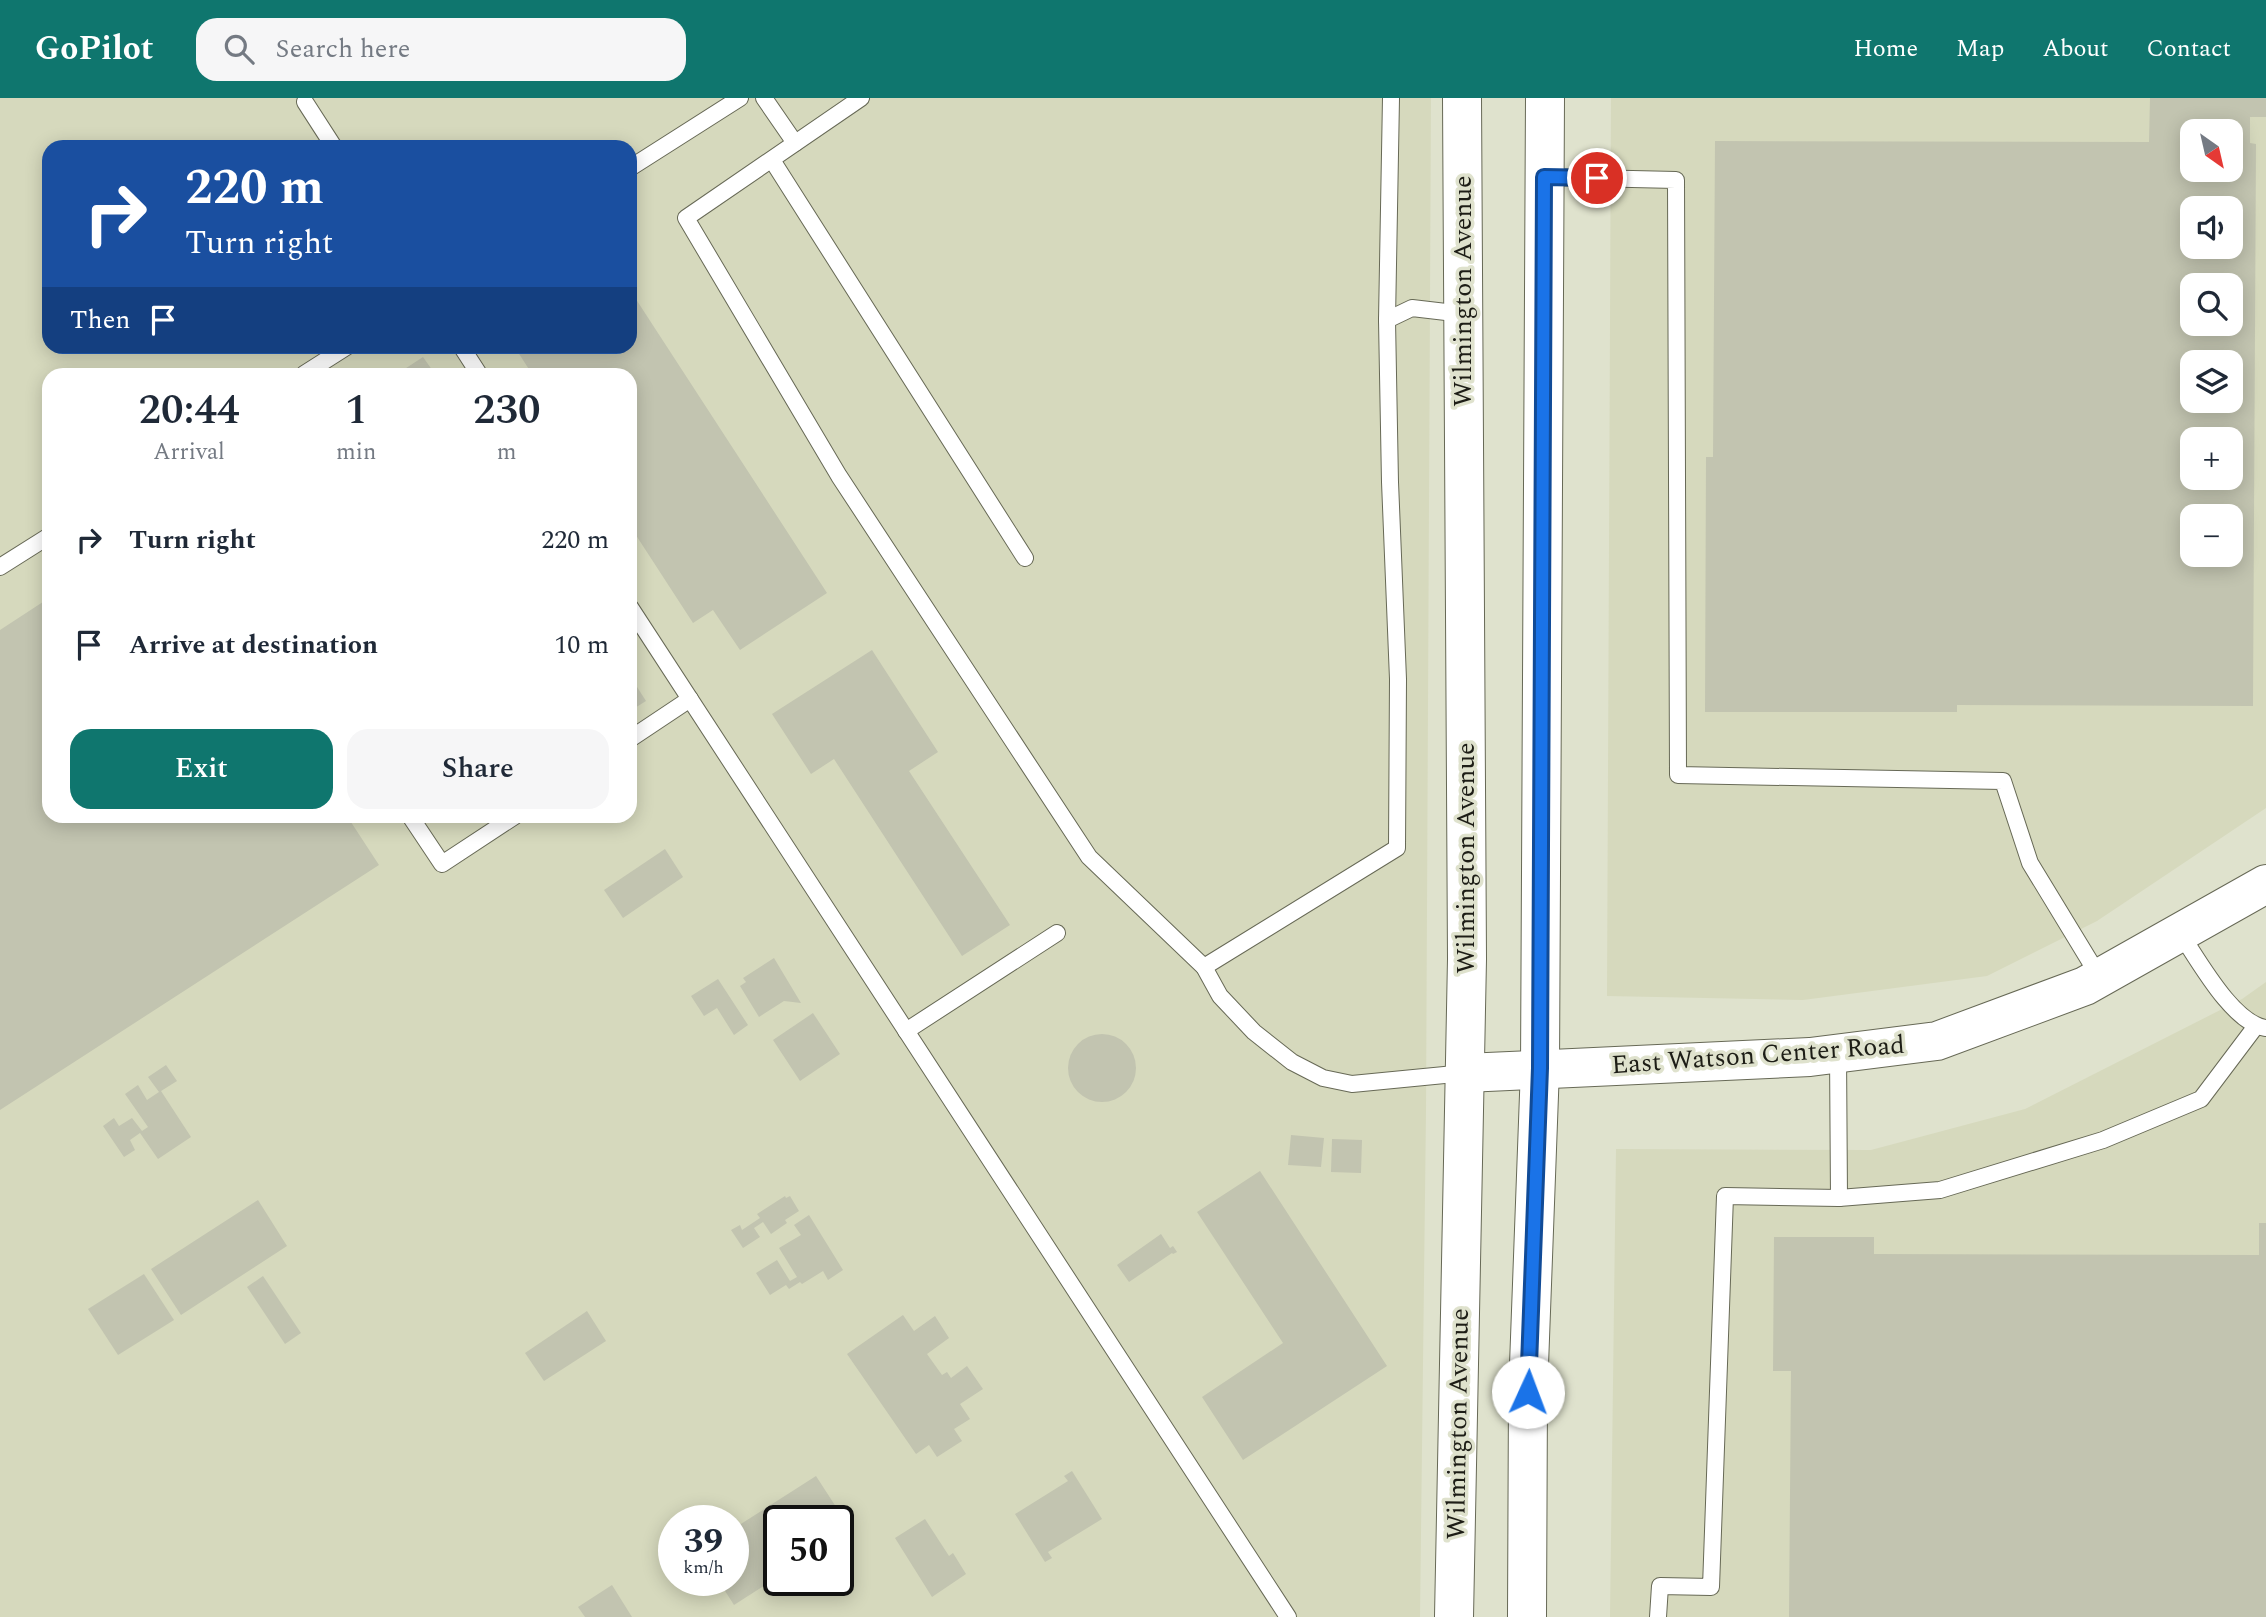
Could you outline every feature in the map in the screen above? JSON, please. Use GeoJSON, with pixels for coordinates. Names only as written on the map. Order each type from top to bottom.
{"type":"FeatureCollection","features":[{"type":"Feature","properties":{"kind":"main road","name":"Wilmington Avenue"},"geometry":{"type":"LineString","coordinates":[[1454,1617],[1467,946],[1462,98]]}},
{"type":"Feature","properties":{"kind":"main road"},"geometry":{"type":"LineString","coordinates":[[1527,1617],[1528,1392],[1540,1068],[1545,98]]}},
{"type":"Feature","properties":{"kind":"main road","name":"East Watson Center Road"},"geometry":{"type":"LineString","coordinates":[[1465,1073],[1810,1057],[1937,1041],[2085,986],[2266,884]]}},
{"type":"Feature","properties":{"kind":"lane"},"geometry":{"type":"LineString","coordinates":[[637,164],[740,98]]}},
{"type":"Feature","properties":{"kind":"lane"},"geometry":{"type":"LineString","coordinates":[[764,98],[795,144]]}},
{"type":"Feature","properties":{"kind":"lane"},"geometry":{"type":"LineString","coordinates":[[861,98],[686,218],[839,476],[1089,857],[1204,967],[1220,996],[1254,1032],[1292,1062],[1324,1078],[1352,1084],[1465,1073]]}},
{"type":"Feature","properties":{"kind":"lane"},"geometry":{"type":"LineString","coordinates":[[1204,967],[1398,848],[1398,679],[1387,320],[1391,98]]}},
{"type":"Feature","properties":{"kind":"lane"},"geometry":{"type":"LineString","coordinates":[[305,102],[329,140]]}},
{"type":"Feature","properties":{"kind":"lane"},"geometry":{"type":"LineString","coordinates":[[772,160],[1026,558]]}},
{"type":"Feature","properties":{"kind":"lane"},"geometry":{"type":"LineString","coordinates":[[1544,177],[1676,180],[1678,775],[2003,781],[2030,863],[2100,978]]}},
{"type":"Feature","properties":{"kind":"lane"},"geometry":{"type":"LineString","coordinates":[[1387,320],[1412,308],[1463,314]]}},
{"type":"Feature","properties":{"kind":"lane"},"geometry":{"type":"LineString","coordinates":[[313,368],[335,354]]}},
{"type":"Feature","properties":{"kind":"lane"},"geometry":{"type":"LineString","coordinates":[[0,567],[42,540]]}},
{"type":"Feature","properties":{"kind":"lane"},"geometry":{"type":"LineString","coordinates":[[637,618],[1288,1617]]}},
{"type":"Feature","properties":{"kind":"lane"},"geometry":{"type":"LineString","coordinates":[[637,734],[690,699]]}},
{"type":"Feature","properties":{"kind":"lane"},"geometry":{"type":"LineString","coordinates":[[416,823],[442,864],[504,823]]}},
{"type":"Feature","properties":{"kind":"lane"},"geometry":{"type":"LineString","coordinates":[[906,1031],[1057,933]]}},
{"type":"Feature","properties":{"kind":"lane"},"geometry":{"type":"LineString","coordinates":[[1658,1617],[1660,1586],[1711,1587],[1725,1196],[1839,1198],[1940,1190],[2104,1140],[2201,1099],[2261,1027],[2232,1008],[2180,933]]}},
{"type":"Feature","properties":{"kind":"lane"},"geometry":{"type":"LineString","coordinates":[[1838,1053],[1839,1198]]}},
{"type":"Feature","properties":{"kind":"shaded area"},"geometry":{"type":"Polygon","coordinates":[[[0,98],[1431,98],[1426,1111],[1420,1617],[0,1617],[0,98]]]}},
{"type":"Feature","properties":{"kind":"shaded area"},"geometry":{"type":"Polygon","coordinates":[[[1611,98],[2266,98],[2266,808],[2097,921],[1987,976],[1803,1000],[1607,996],[1611,98]]]}},
{"type":"Feature","properties":{"kind":"shaded area"},"geometry":{"type":"Polygon","coordinates":[[[2266,982],[2266,1617],[1610,1617],[1616,1149],[1871,1150],[2025,1109],[2242,999],[2266,982]]]}},
{"type":"Feature","properties":{"kind":"building"},"geometry":{"type":"Polygon","coordinates":[[[2150,98],[2266,98],[2266,117],[2250,117],[2250,143],[2256,144],[2253,706],[1957,705],[1957,712],[1705,712],[1706,457],[1713,457],[1715,141],[2149,142],[2150,98]]]}},
{"type":"Feature","properties":{"kind":"building"},"geometry":{"type":"Polygon","coordinates":[[[637,301],[827,593],[740,650],[713,610],[693,623],[637,537],[637,368],[528,368],[519,354],[637,354],[637,301]]]}},
{"type":"Feature","properties":{"kind":"building"},"geometry":{"type":"Polygon","coordinates":[[[423,357],[431,368],[406,368],[423,357]]]}},
{"type":"Feature","properties":{"kind":"building"},"geometry":{"type":"Polygon","coordinates":[[[42,603],[42,823],[352,823],[379,865],[0,1110],[0,630],[42,603]]]}},
{"type":"Feature","properties":{"kind":"building"},"geometry":{"type":"Polygon","coordinates":[[[872,650],[938,752],[909,771],[1010,925],[962,956],[834,759],[811,774],[772,714],[872,650]]]}},
{"type":"Feature","properties":{"kind":"building"},"geometry":{"type":"Polygon","coordinates":[[[637,687],[646,701],[637,707],[637,687]]]}},
{"type":"Feature","properties":{"kind":"building"},"geometry":{"type":"Polygon","coordinates":[[[665,849],[683,877],[623,918],[604,890],[665,849]]]}},
{"type":"Feature","properties":{"kind":"building"},"geometry":{"type":"Polygon","coordinates":[[[774,958],[801,1003],[784,1001],[759,1017],[740,986],[746,982],[743,978],[774,958]]]}},
{"type":"Feature","properties":{"kind":"building"},"geometry":{"type":"Polygon","coordinates":[[[718,979],[748,1025],[734,1035],[717,1008],[704,1016],[691,996],[718,979]]]}},
{"type":"Feature","properties":{"kind":"building"},"geometry":{"type":"Polygon","coordinates":[[[813,1013],[840,1054],[800,1081],[773,1040],[813,1013]]]}},
{"type":"Feature","properties":{"kind":"building"},"geometry":{"type":"Polygon","coordinates":[[[1102,1034],[1115,1037],[1126,1044],[1133,1055],[1136,1068],[1133,1081],[1126,1092],[1115,1099],[1102,1102],[1089,1099],[1078,1092],[1071,1081],[1068,1068],[1071,1055],[1078,1044],[1089,1037],[1102,1034]]]}},
{"type":"Feature","properties":{"kind":"building"},"geometry":{"type":"Polygon","coordinates":[[[166,1065],[177,1081],[161,1091],[191,1137],[158,1159],[140,1133],[130,1140],[135,1150],[124,1157],[103,1126],[114,1118],[119,1126],[132,1118],[142,1131],[148,1127],[125,1094],[138,1085],[147,1100],[159,1092],[148,1077],[166,1065]]]}},
{"type":"Feature","properties":{"kind":"building"},"geometry":{"type":"Polygon","coordinates":[[[1291,1135],[1324,1138],[1321,1167],[1288,1165],[1291,1135]]]}},
{"type":"Feature","properties":{"kind":"building"},"geometry":{"type":"Polygon","coordinates":[[[1332,1139],[1362,1140],[1361,1173],[1331,1172],[1332,1139]]]}},
{"type":"Feature","properties":{"kind":"building"},"geometry":{"type":"Polygon","coordinates":[[[1260,1171],[1387,1366],[1243,1460],[1202,1397],[1283,1343],[1197,1212],[1260,1171]]]}},
{"type":"Feature","properties":{"kind":"building"},"geometry":{"type":"Polygon","coordinates":[[[785,1196],[790,1196],[799,1211],[771,1234],[763,1222],[754,1228],[760,1237],[743,1248],[731,1230],[740,1225],[742,1230],[760,1218],[757,1214],[785,1196]]]}},
{"type":"Feature","properties":{"kind":"building"},"geometry":{"type":"Polygon","coordinates":[[[258,1200],[287,1246],[181,1315],[151,1269],[258,1200]]]}},
{"type":"Feature","properties":{"kind":"building"},"geometry":{"type":"Polygon","coordinates":[[[809,1215],[843,1270],[828,1280],[823,1271],[802,1284],[800,1282],[789,1289],[786,1285],[770,1295],[756,1273],[777,1260],[790,1281],[797,1277],[779,1248],[801,1235],[794,1225],[809,1215]]]}},
{"type":"Feature","properties":{"kind":"building"},"geometry":{"type":"Polygon","coordinates":[[[2259,1223],[2266,1223],[2266,1617],[1789,1617],[1791,1371],[1773,1371],[1774,1237],[1874,1237],[1874,1254],[2259,1255],[2259,1223]]]}},
{"type":"Feature","properties":{"kind":"building"},"geometry":{"type":"Polygon","coordinates":[[[1161,1234],[1170,1248],[1173,1246],[1177,1252],[1129,1282],[1117,1265],[1161,1234]]]}},
{"type":"Feature","properties":{"kind":"building"},"geometry":{"type":"Polygon","coordinates":[[[144,1274],[174,1320],[118,1355],[88,1309],[144,1274]]]}},
{"type":"Feature","properties":{"kind":"building"},"geometry":{"type":"Polygon","coordinates":[[[263,1276],[301,1333],[285,1344],[247,1287],[263,1276]]]}},
{"type":"Feature","properties":{"kind":"building"},"geometry":{"type":"Polygon","coordinates":[[[587,1311],[606,1341],[544,1381],[525,1353],[587,1311]]]}},
{"type":"Feature","properties":{"kind":"building"},"geometry":{"type":"Polygon","coordinates":[[[903,1315],[914,1331],[935,1316],[949,1338],[927,1354],[942,1375],[947,1372],[951,1378],[967,1366],[983,1389],[960,1404],[970,1419],[954,1429],[962,1441],[937,1457],[929,1445],[916,1454],[847,1354],[903,1315]]]}},
{"type":"Feature","properties":{"kind":"building"},"geometry":{"type":"Polygon","coordinates":[[[1072,1471],[1102,1519],[1048,1552],[1052,1558],[1045,1562],[1015,1514],[1068,1481],[1064,1476],[1072,1471]]]}},
{"type":"Feature","properties":{"kind":"building"},"geometry":{"type":"Polygon","coordinates":[[[816,1476],[835,1505],[771,1505],[816,1476]]]}},
{"type":"Feature","properties":{"kind":"building"},"geometry":{"type":"Polygon","coordinates":[[[763,1510],[763,1586],[749,1595],[749,1519],[763,1510]]]}},
{"type":"Feature","properties":{"kind":"building"},"geometry":{"type":"Polygon","coordinates":[[[925,1519],[949,1556],[953,1553],[966,1574],[932,1597],[895,1538],[925,1519]]]}},
{"type":"Feature","properties":{"kind":"building"},"geometry":{"type":"Polygon","coordinates":[[[612,1585],[632,1617],[585,1617],[578,1607],[612,1585]]]}},
{"type":"Feature","properties":{"kind":"building"},"geometry":{"type":"Polygon","coordinates":[[[728,1596],[748,1596],[734,1605],[728,1596]]]}},
{"type":"Feature","properties":{"kind":"route"},"geometry":{"type":"LineString","coordinates":[[1528,1392],[1540,1068],[1544,177],[1597,178]]}}]}
